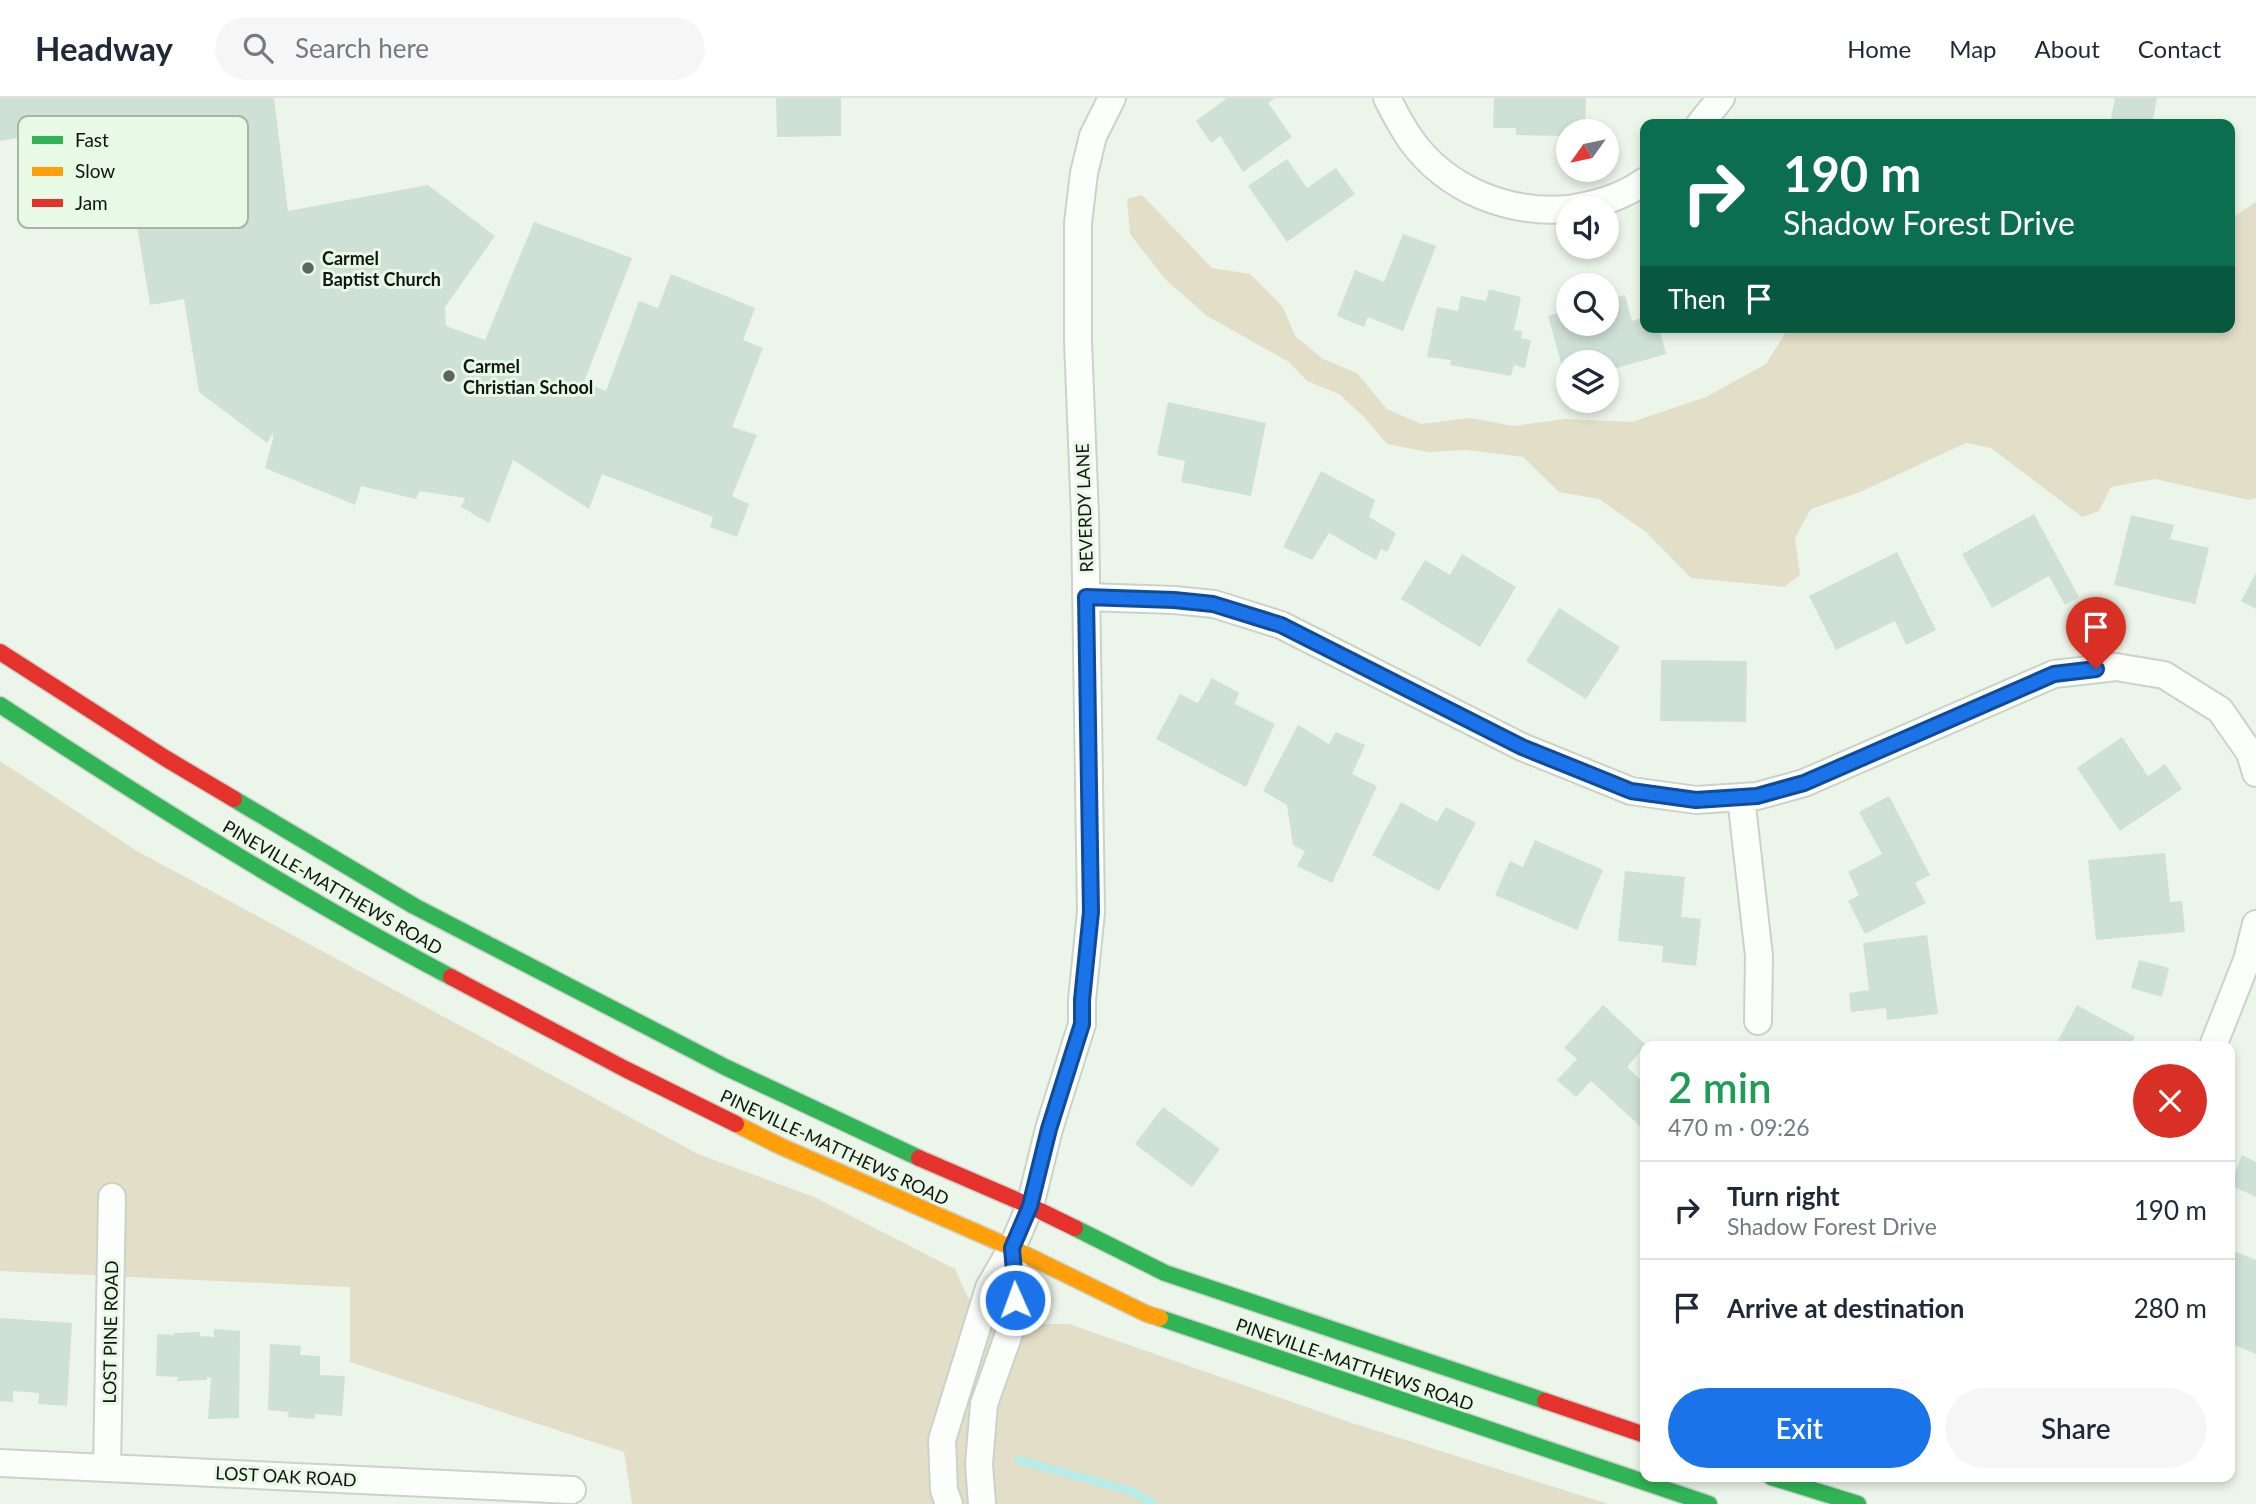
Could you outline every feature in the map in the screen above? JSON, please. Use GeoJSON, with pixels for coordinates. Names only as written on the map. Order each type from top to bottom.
{"type":"FeatureCollection","features":[{"type":"Feature","properties":{"kind":"main road","name":"PINEVILLE-MATTHEWS ROAD"},"geometry":{"type":"LineString","coordinates":[[0,652],[166,758],[414,906],[725,1067],[934,1166],[1030,1206],[1165,1273],[1640,1432]]}},
{"type":"Feature","properties":{"kind":"main road","name":"PINEVILLE-MATTHEWS ROAD"},"geometry":{"type":"LineString","coordinates":[[0,705],[141,797],[392,946],[625,1069],[780,1146],[1012,1248],[1147,1314],[1640,1481]]}},
{"type":"Feature","properties":{"kind":"main road","name":"PINEVILLE-MATTHEWS ROAD"},"geometry":{"type":"LineString","coordinates":[[1644,1482],[1709,1504]]}},
{"type":"Feature","properties":{"kind":"main road"},"geometry":{"type":"LineString","coordinates":[[1787,1482],[1858,1504]]}},
{"type":"Feature","properties":{"kind":"street","name":"REVERDY LANE"},"geometry":{"type":"LineString","coordinates":[[949,1504],[944,1490],[942,1440],[989,1288],[1012,1248],[1030,1206],[1049,1129],[1082,1024],[1091,912],[1086,597],[1078,341],[1078,223],[1084,173],[1093,136],[1112,98]]}},
{"type":"Feature","properties":{"kind":"street"},"geometry":{"type":"LineString","coordinates":[[1387,98],[1421,153],[1459,184],[1488,199],[1509,205],[1529,209],[1556,209]]}},
{"type":"Feature","properties":{"kind":"street"},"geometry":{"type":"LineString","coordinates":[[1704,119],[1721,98]]}},
{"type":"Feature","properties":{"kind":"street"},"geometry":{"type":"LineString","coordinates":[[1619,196],[1640,184]]}},
{"type":"Feature","properties":{"kind":"street"},"geometry":{"type":"LineString","coordinates":[[1086,597],[1213,604],[1281,625],[1522,747],[1631,791],[1696,800],[1757,796],[1804,783],[2054,674],[2116,667],[2164,675],[2220,710],[2250,752],[2256,773]]}},
{"type":"Feature","properties":{"kind":"street"},"geometry":{"type":"LineString","coordinates":[[1741,797],[1759,956],[1758,1021]]}},
{"type":"Feature","properties":{"kind":"street"},"geometry":{"type":"LineString","coordinates":[[2215,1041],[2247,960],[2256,924]]}},
{"type":"Feature","properties":{"kind":"street","name":"LOST PINE ROAD"},"geometry":{"type":"LineString","coordinates":[[107,1468],[112,1197]]}},
{"type":"Feature","properties":{"kind":"street","name":"REVERDY LANE"},"geometry":{"type":"LineString","coordinates":[[982,1504],[979,1464],[984,1404],[1010,1331],[1016,1295],[1012,1248]]}},
{"type":"Feature","properties":{"kind":"street","name":"LOST OAK ROAD"},"geometry":{"type":"LineString","coordinates":[[0,1463],[572,1490]]}},
{"type":"Feature","properties":{"kind":"shaded area"},"geometry":{"type":"Polygon","coordinates":[[[1142,195],[1212,268],[1250,274],[1283,307],[1295,336],[1323,359],[1357,373],[1387,409],[1421,424],[1470,418],[1513,426],[1565,419],[1632,422],[1706,397],[1766,364],[1785,333],[2235,333],[2235,216],[2256,202],[2256,498],[2249,500],[2155,479],[2111,487],[2099,511],[2082,517],[1991,448],[1966,443],[1860,492],[1811,509],[1795,538],[1800,575],[1784,587],[1691,578],[1646,532],[1599,499],[1559,492],[1523,457],[1467,450],[1428,452],[1387,444],[1364,417],[1339,394],[1307,381],[1289,362],[1207,316],[1166,280],[1130,234],[1127,199],[1142,195]]]}},
{"type":"Feature","properties":{"kind":"shaded area"},"geometry":{"type":"Polygon","coordinates":[[[0,761],[137,851],[698,1154],[814,1197],[955,1269],[968,1298],[1033,1324],[1069,1324],[1349,1422],[1608,1504],[632,1504],[624,1452],[350,1362],[350,1287],[0,1271],[0,761]]]}},
{"type":"Feature","properties":{"kind":"building","name":"Carmel Christian School"},"geometry":{"type":"Polygon","coordinates":[[[0,98],[274,98],[288,211],[428,185],[495,236],[445,307],[446,326],[485,340],[534,222],[632,258],[584,382],[606,391],[639,301],[658,308],[671,274],[755,308],[743,340],[763,348],[732,427],[757,435],[732,496],[749,504],[737,537],[710,527],[713,517],[602,474],[589,509],[513,460],[489,523],[461,507],[465,498],[419,491],[416,499],[361,486],[355,505],[265,468],[273,433],[267,443],[199,392],[184,299],[150,305],[137,228],[248,228],[248,116],[18,116],[18,138],[0,141],[0,98]]]}},
{"type":"Feature","properties":{"kind":"building"},"geometry":{"type":"Polygon","coordinates":[[[776,98],[841,98],[841,136],[777,137],[776,98]]]}},
{"type":"Feature","properties":{"kind":"building"},"geometry":{"type":"Polygon","coordinates":[[[1227,98],[1275,98],[1268,103],[1292,137],[1243,172],[1220,136],[1211,143],[1196,121],[1227,98]]]}},
{"type":"Feature","properties":{"kind":"building"},"geometry":{"type":"Polygon","coordinates":[[[1494,98],[1586,98],[1585,119],[1556,119],[1556,136],[1516,135],[1516,128],[1493,128],[1494,98]]]}},
{"type":"Feature","properties":{"kind":"building"},"geometry":{"type":"Polygon","coordinates":[[[2115,98],[2157,98],[2153,119],[2111,119],[2115,98]]]}},
{"type":"Feature","properties":{"kind":"building"},"geometry":{"type":"Polygon","coordinates":[[[1287,159],[1307,188],[1336,168],[1355,194],[1287,242],[1248,186],[1287,159]]]}},
{"type":"Feature","properties":{"kind":"building"},"geometry":{"type":"Polygon","coordinates":[[[1403,234],[1436,246],[1403,331],[1368,317],[1364,327],[1337,316],[1355,270],[1384,282],[1403,234]]]}},
{"type":"Feature","properties":{"kind":"building"},"geometry":{"type":"Polygon","coordinates":[[[1489,289],[1521,297],[1514,330],[1522,331],[1521,338],[1531,340],[1525,368],[1514,365],[1511,376],[1450,365],[1451,360],[1427,357],[1437,307],[1458,311],[1461,296],[1486,301],[1489,289]]]}},
{"type":"Feature","properties":{"kind":"building"},"geometry":{"type":"Polygon","coordinates":[[[1625,295],[1632,321],[1640,319],[1640,333],[1661,333],[1666,354],[1619,367],[1619,350],[1557,350],[1548,316],[1556,314],[1556,336],[1619,336],[1619,297],[1625,295]]]}},
{"type":"Feature","properties":{"kind":"building"},"geometry":{"type":"Polygon","coordinates":[[[1168,402],[1266,423],[1251,496],[1181,482],[1185,461],[1157,455],[1168,402]]]}},
{"type":"Feature","properties":{"kind":"building"},"geometry":{"type":"Polygon","coordinates":[[[1321,471],[1375,500],[1369,517],[1396,533],[1387,552],[1381,549],[1376,560],[1329,533],[1312,560],[1283,547],[1321,471]]]}},
{"type":"Feature","properties":{"kind":"building"},"geometry":{"type":"Polygon","coordinates":[[[2034,514],[2079,597],[2065,605],[2049,576],[1992,608],[1962,554],[2034,514]]]}},
{"type":"Feature","properties":{"kind":"building"},"geometry":{"type":"Polygon","coordinates":[[[2131,515],[2174,525],[2170,539],[2209,548],[2195,604],[2114,585],[2131,515]]]}},
{"type":"Feature","properties":{"kind":"building"},"geometry":{"type":"Polygon","coordinates":[[[1897,552],[1936,630],[1906,645],[1895,621],[1836,650],[1809,596],[1897,552]]]}},
{"type":"Feature","properties":{"kind":"building"},"geometry":{"type":"Polygon","coordinates":[[[1462,554],[1516,587],[1480,647],[1401,599],[1425,560],[1450,575],[1462,554]]]}},
{"type":"Feature","properties":{"kind":"building"},"geometry":{"type":"Polygon","coordinates":[[[2256,573],[2256,609],[2241,601],[2256,573]]]}},
{"type":"Feature","properties":{"kind":"building"},"geometry":{"type":"Polygon","coordinates":[[[1559,608],[1620,647],[1586,699],[1526,661],[1559,608]]]}},
{"type":"Feature","properties":{"kind":"building"},"geometry":{"type":"Polygon","coordinates":[[[1661,660],[1747,661],[1746,722],[1660,721],[1661,660]]]}},
{"type":"Feature","properties":{"kind":"building"},"geometry":{"type":"Polygon","coordinates":[[[1212,678],[1239,693],[1235,704],[1275,724],[1246,787],[1156,739],[1180,694],[1198,703],[1212,678]]]}},
{"type":"Feature","properties":{"kind":"building"},"geometry":{"type":"Polygon","coordinates":[[[1298,725],[1329,744],[1336,732],[1365,745],[1352,774],[1377,786],[1332,883],[1297,866],[1305,851],[1293,845],[1287,805],[1263,791],[1298,725]]]}},
{"type":"Feature","properties":{"kind":"building"},"geometry":{"type":"Polygon","coordinates":[[[2122,737],[2148,776],[2165,764],[2182,789],[2120,831],[2077,768],[2122,737]]]}},
{"type":"Feature","properties":{"kind":"building"},"geometry":{"type":"Polygon","coordinates":[[[1889,796],[1930,875],[1915,883],[1926,903],[1865,934],[1848,901],[1859,895],[1848,872],[1882,854],[1859,812],[1889,796]]]}},
{"type":"Feature","properties":{"kind":"building"},"geometry":{"type":"Polygon","coordinates":[[[1401,802],[1437,822],[1446,807],[1476,823],[1439,891],[1372,855],[1401,802]]]}},
{"type":"Feature","properties":{"kind":"building"},"geometry":{"type":"Polygon","coordinates":[[[1535,840],[1603,870],[1577,930],[1495,895],[1510,861],[1523,867],[1535,840]]]}},
{"type":"Feature","properties":{"kind":"building"},"geometry":{"type":"Polygon","coordinates":[[[2165,853],[2170,902],[2182,901],[2185,932],[2096,940],[2088,860],[2165,853]]]}},
{"type":"Feature","properties":{"kind":"building"},"geometry":{"type":"Polygon","coordinates":[[[1625,871],[1685,877],[1681,917],[1701,919],[1696,966],[1662,962],[1663,946],[1618,941],[1625,871]]]}},
{"type":"Feature","properties":{"kind":"building"},"geometry":{"type":"Polygon","coordinates":[[[1927,935],[1938,1014],[1887,1020],[1886,1008],[1851,1012],[1849,993],[1869,990],[1863,943],[1927,935]]]}},
{"type":"Feature","properties":{"kind":"building"},"geometry":{"type":"Polygon","coordinates":[[[2139,960],[2169,968],[2162,997],[2131,988],[2139,960]]]}},
{"type":"Feature","properties":{"kind":"building"},"geometry":{"type":"Polygon","coordinates":[[[1603,1005],[1642,1041],[1640,1052],[1627,1067],[1640,1079],[1640,1126],[1591,1081],[1576,1097],[1557,1080],[1577,1059],[1564,1048],[1603,1005]]]}},
{"type":"Feature","properties":{"kind":"building"},"geometry":{"type":"Polygon","coordinates":[[[2077,1005],[2135,1037],[2133,1041],[2058,1041],[2077,1005]]]}},
{"type":"Feature","properties":{"kind":"building"},"geometry":{"type":"Polygon","coordinates":[[[1163,1107],[1220,1149],[1192,1187],[1135,1144],[1163,1107]]]}},
{"type":"Feature","properties":{"kind":"building"},"geometry":{"type":"Polygon","coordinates":[[[2242,1155],[2256,1162],[2256,1197],[2235,1187],[2235,1172],[2242,1155]]]}},
{"type":"Feature","properties":{"kind":"building"},"geometry":{"type":"Polygon","coordinates":[[[2235,1251],[2256,1260],[2256,1354],[2235,1345],[2235,1251]]]}},
{"type":"Feature","properties":{"kind":"building"},"geometry":{"type":"Polygon","coordinates":[[[0,1318],[72,1323],[67,1406],[38,1404],[39,1393],[13,1391],[13,1402],[0,1401],[0,1318]]]}},
{"type":"Feature","properties":{"kind":"building"},"geometry":{"type":"Polygon","coordinates":[[[214,1329],[240,1331],[239,1418],[208,1419],[211,1378],[177,1381],[178,1377],[156,1376],[157,1334],[200,1332],[200,1336],[214,1337],[214,1329]]]}},
{"type":"Feature","properties":{"kind":"building"},"geometry":{"type":"Polygon","coordinates":[[[270,1344],[301,1346],[300,1355],[320,1356],[320,1375],[345,1376],[342,1416],[315,1414],[315,1419],[288,1417],[289,1412],[268,1410],[270,1344]]]}},
{"type":"Feature","properties":{"kind":"waterway"},"geometry":{"type":"LineString","coordinates":[[1018,1460],[1131,1491],[1153,1504]]}},
{"type":"Feature","properties":{"kind":"traffic: fast"},"geometry":{"type":"LineString","coordinates":[[0,705],[222,846],[451,977]]}},
{"type":"Feature","properties":{"kind":"traffic: fast"},"geometry":{"type":"LineString","coordinates":[[234,799],[414,906],[725,1067],[919,1158]]}},
{"type":"Feature","properties":{"kind":"traffic: fast"},"geometry":{"type":"LineString","coordinates":[[1075,1228],[1165,1273],[1545,1401]]}},
{"type":"Feature","properties":{"kind":"traffic: fast"},"geometry":{"type":"LineString","coordinates":[[1160,1318],[1640,1481]]}},
{"type":"Feature","properties":{"kind":"traffic: fast"},"geometry":{"type":"LineString","coordinates":[[1644,1482],[1709,1504]]}},
{"type":"Feature","properties":{"kind":"traffic: fast"},"geometry":{"type":"LineString","coordinates":[[1787,1482],[1858,1504]]}},
{"type":"Feature","properties":{"kind":"traffic: slow"},"geometry":{"type":"LineString","coordinates":[[736,1124],[1160,1318]]}},
{"type":"Feature","properties":{"kind":"traffic: jam"},"geometry":{"type":"LineString","coordinates":[[0,652],[234,799]]}},
{"type":"Feature","properties":{"kind":"traffic: jam"},"geometry":{"type":"LineString","coordinates":[[451,977],[736,1124]]}},
{"type":"Feature","properties":{"kind":"traffic: jam"},"geometry":{"type":"LineString","coordinates":[[919,1158],[1075,1228]]}},
{"type":"Feature","properties":{"kind":"traffic: jam"},"geometry":{"type":"LineString","coordinates":[[1545,1401],[1640,1433]]}},
{"type":"Feature","properties":{"kind":"place","name":"Carmel Baptist Church"},"geometry":{"type":"Point","coordinates":[308,268]}},
{"type":"Feature","properties":{"kind":"place","name":"Carmel Christian School"},"geometry":{"type":"Point","coordinates":[449,376]}},
{"type":"Feature","properties":{"kind":"route"},"geometry":{"type":"LineString","coordinates":[[1015,1300],[1012,1248],[1030,1206],[1049,1129],[1082,1024],[1091,912],[1086,597],[1213,604],[1281,625],[1522,747],[1631,791],[1696,800],[1757,796],[1804,783],[2054,674],[2096,669]]}}]}
